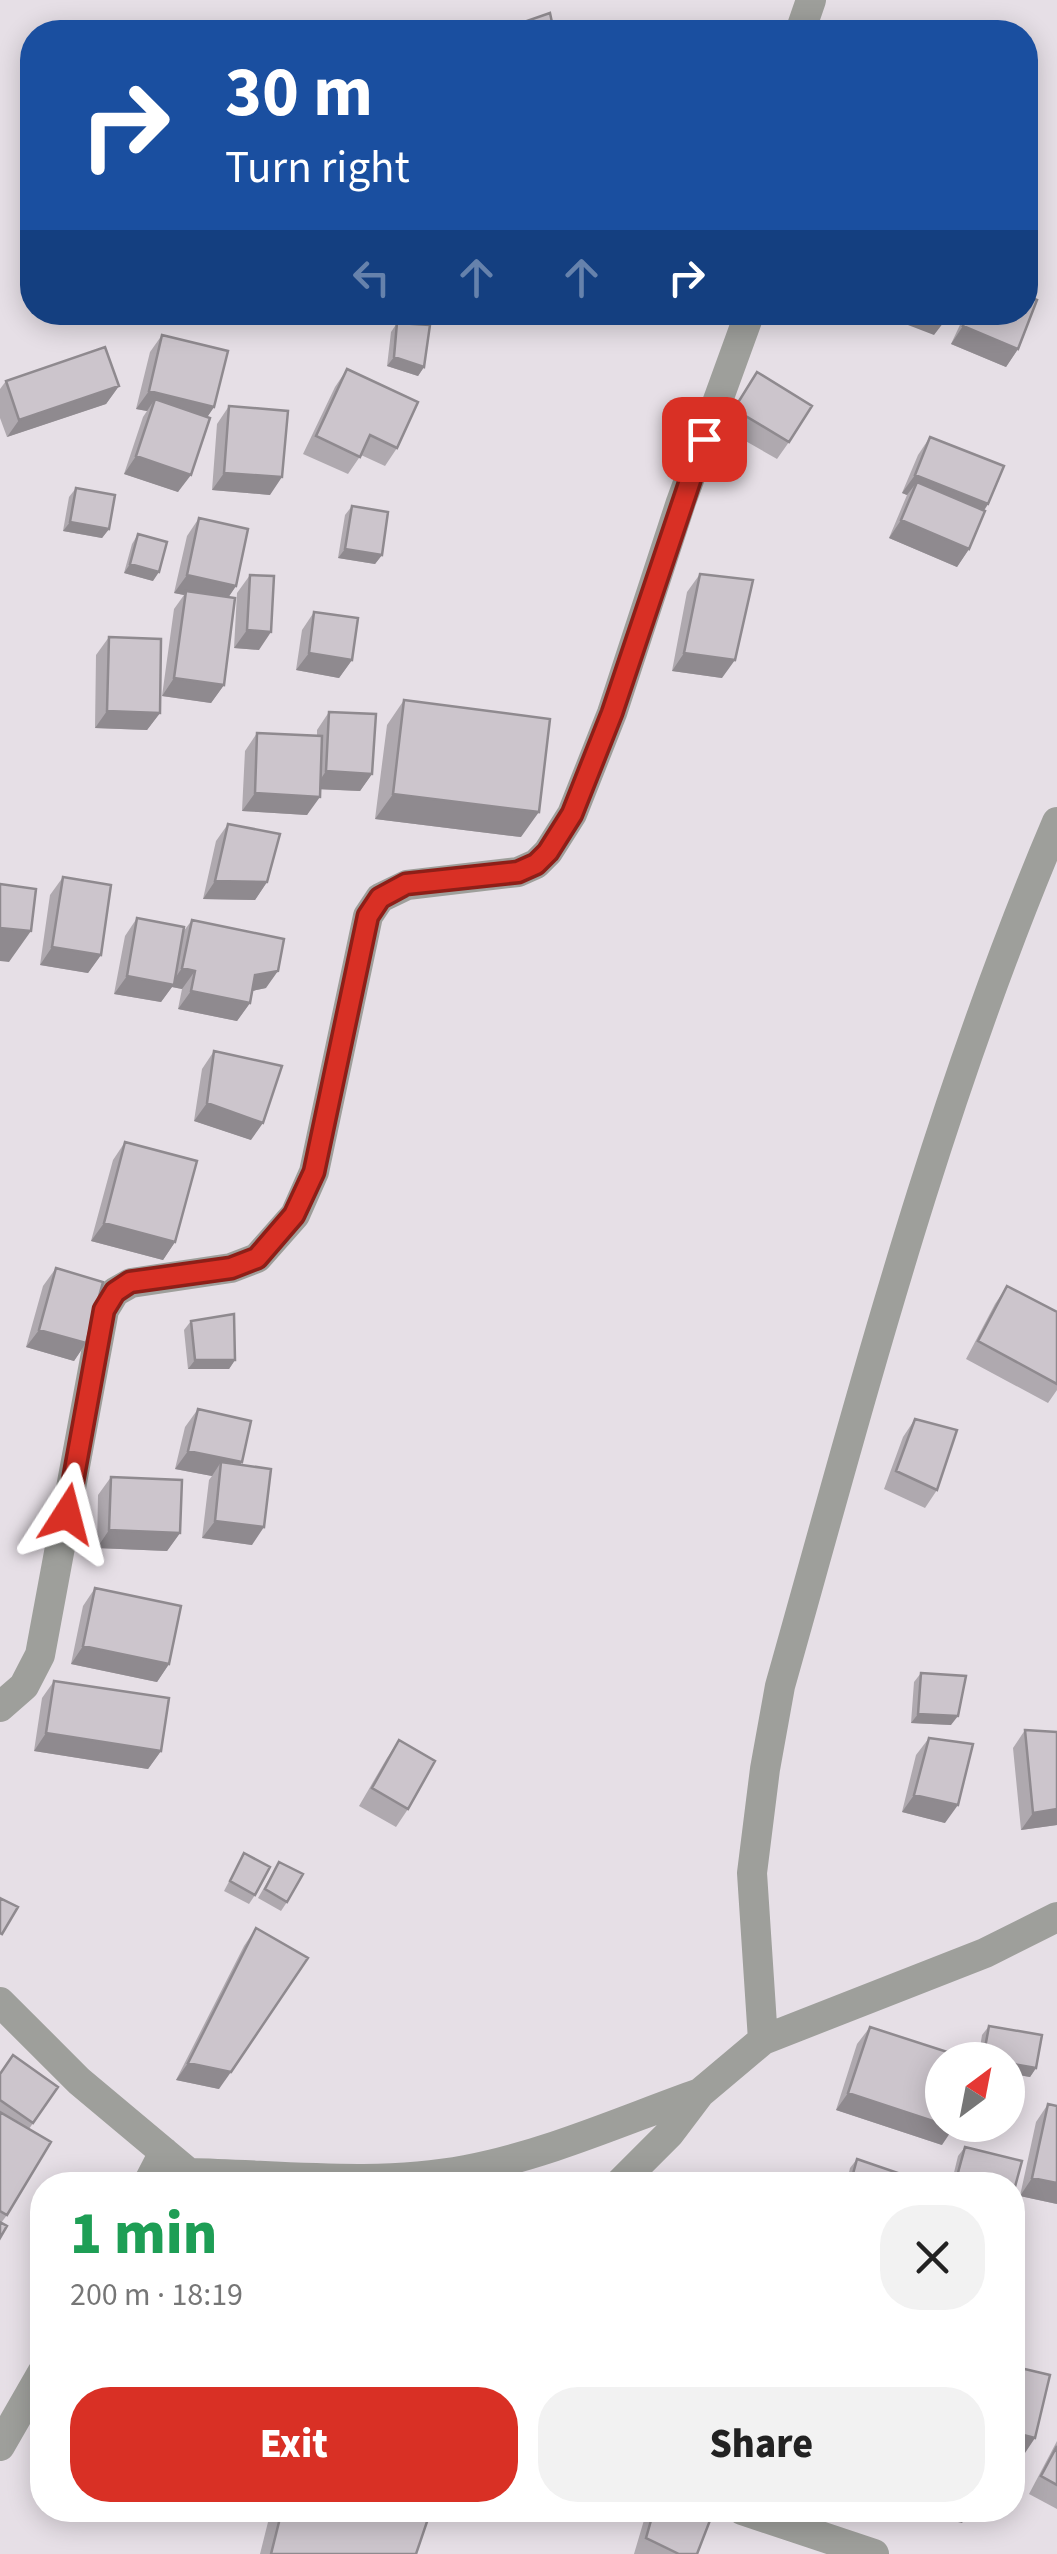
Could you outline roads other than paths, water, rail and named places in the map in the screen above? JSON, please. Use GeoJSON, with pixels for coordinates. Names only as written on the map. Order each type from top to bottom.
{"type":"FeatureCollection","features":[{"type":"Feature","properties":{"kind":"street"},"geometry":{"type":"LineString","coordinates":[[0,1708],[24,1686],[40,1654],[104,1310],[115,1292],[130,1282],[231,1268],[257,1258],[294,1215],[314,1172],[368,916],[380,898],[406,884],[518,872],[536,864],[562,832],[612,713],[681,502],[745,325]]}},
{"type":"Feature","properties":{"kind":"street"},"geometry":{"type":"LineString","coordinates":[[763,2040],[752,1873],[780,1686],[942,1124],[1057,822]]}},
{"type":"Feature","properties":{"kind":"street"},"geometry":{"type":"LineString","coordinates":[[631,2172],[669,2134],[700,2093],[763,2040],[985,1952],[1057,1917]]}},
{"type":"Feature","properties":{"kind":"street"},"geometry":{"type":"LineString","coordinates":[[0,2002],[80,2081],[188,2172]]}},
{"type":"Feature","properties":{"kind":"street"},"geometry":{"type":"LineString","coordinates":[[452,2172],[520,2158],[700,2093]]}},
{"type":"Feature","properties":{"kind":"street"},"geometry":{"type":"LineString","coordinates":[[153,2172],[164,2152]]}},
{"type":"Feature","properties":{"kind":"street"},"geometry":{"type":"LineString","coordinates":[[0,2446],[30,2394]]}},
{"type":"Feature","properties":{"kind":"street"},"geometry":{"type":"LineString","coordinates":[[778,2522],[874,2554]]}}]}
